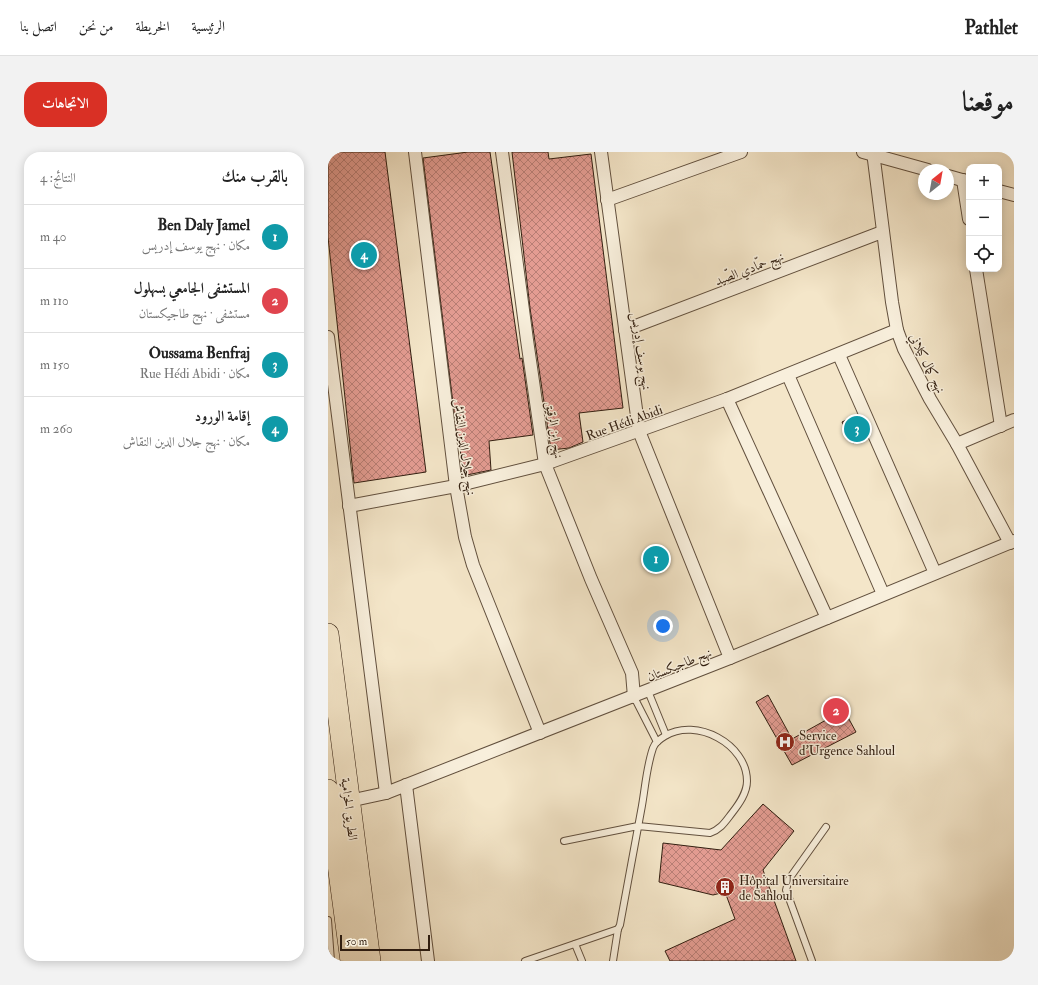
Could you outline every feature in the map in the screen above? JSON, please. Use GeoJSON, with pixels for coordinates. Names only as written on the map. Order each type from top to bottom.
{"type":"FeatureCollection","features":[{"type":"Feature","properties":{"kind":"highway","name":"الطريق الحزامية"},"geometry":{"type":"LineString","coordinates":[[328,634],[370,961]]}},
{"type":"Feature","properties":{"kind":"highway","name":"الطريق الحزامية"},"geometry":{"type":"LineString","coordinates":[[328,790],[330,822],[345,946]]}},
{"type":"Feature","properties":{"kind":"street","name":"نهج جلال الدين النقاش"},"geometry":{"type":"LineString","coordinates":[[415,152],[456,486],[465,537],[473,565],[540,733]]}},
{"type":"Feature","properties":{"kind":"street","name":"نهج ابن الرقيق"},"geometry":{"type":"LineString","coordinates":[[502,152],[545,464],[591,580],[632,673],[634,697]]}},
{"type":"Feature","properties":{"kind":"street","name":"نهج يوسف إدريس"},"geometry":{"type":"LineString","coordinates":[[601,152],[639,432],[730,658]]}},
{"type":"Feature","properties":{"kind":"street"},"geometry":{"type":"LineString","coordinates":[[607,200],[741,152]]}},
{"type":"Feature","properties":{"kind":"street"},"geometry":{"type":"LineString","coordinates":[[870,152],[918,167]]}},
{"type":"Feature","properties":{"kind":"street","name":"نهج كمال كيلاني"},"geometry":{"type":"LineString","coordinates":[[870,152],[897,330],[915,372],[958,444],[1012,542]]}},
{"type":"Feature","properties":{"kind":"street"},"geometry":{"type":"LineString","coordinates":[[954,178],[966,181]]}},
{"type":"Feature","properties":{"kind":"street"},"geometry":{"type":"LineString","coordinates":[[1002,192],[1014,195]]}},
{"type":"Feature","properties":{"kind":"street","name":"نهج حمّادي الصّيد"},"geometry":{"type":"LineString","coordinates":[[625,330],[882,232]]}},
{"type":"Feature","properties":{"kind":"street"},"geometry":{"type":"LineString","coordinates":[[976,272],[1001,426]]}},
{"type":"Feature","properties":{"kind":"street","name":"Rue Hédi Abidi"},"geometry":{"type":"LineString","coordinates":[[349,506],[456,486],[545,464],[639,432],[727,399],[839,355],[897,330]]}},
{"type":"Feature","properties":{"kind":"street"},"geometry":{"type":"LineString","coordinates":[[328,337],[386,793]]}},
{"type":"Feature","properties":{"kind":"street"},"geometry":{"type":"LineString","coordinates":[[839,355],[935,573]]}},
{"type":"Feature","properties":{"kind":"street"},"geometry":{"type":"LineString","coordinates":[[788,375],[883,594]]}},
{"type":"Feature","properties":{"kind":"street"},"geometry":{"type":"LineString","coordinates":[[727,399],[827,618]]}},
{"type":"Feature","properties":{"kind":"street"},"geometry":{"type":"LineString","coordinates":[[958,444],[1014,420]]}},
{"type":"Feature","properties":{"kind":"street","name":"نهج طاجيكستان"},"geometry":{"type":"LineString","coordinates":[[349,801],[386,793],[634,697],[1012,542]]}},
{"type":"Feature","properties":{"kind":"street"},"geometry":{"type":"LineString","coordinates":[[632,673],[648,691]]}},
{"type":"Feature","properties":{"kind":"street"},"geometry":{"type":"LineString","coordinates":[[406,785],[428,961]]}},
{"type":"Feature","properties":{"kind":"lane"},"geometry":{"type":"LineString","coordinates":[[648,691],[666,735]]}},
{"type":"Feature","properties":{"kind":"lane"},"geometry":{"type":"LineString","coordinates":[[634,697],[657,742]]}},
{"type":"Feature","properties":{"kind":"lane"},"geometry":{"type":"LineString","coordinates":[[564,840],[638,826],[710,833],[719,830],[740,802],[745,792],[747,781],[744,766],[736,752],[724,740],[708,733],[692,730],[674,731],[666,735],[653,747],[650,759],[638,826],[618,929],[613,961]]}},
{"type":"Feature","properties":{"kind":"lane"},"geometry":{"type":"LineString","coordinates":[[812,961],[786,890],[789,879],[826,827]]}},
{"type":"Feature","properties":{"kind":"lane"},"geometry":{"type":"LineString","coordinates":[[328,920],[331,961]]}},
{"type":"Feature","properties":{"kind":"lane"},"geometry":{"type":"LineString","coordinates":[[525,961],[618,929]]}},
{"type":"Feature","properties":{"kind":"lane"},"geometry":{"type":"LineString","coordinates":[[329,934],[345,946]]}},
{"type":"Feature","properties":{"kind":"lane"},"geometry":{"type":"LineString","coordinates":[[575,944],[582,961]]}},
{"type":"Feature","properties":{"kind":"building"},"geometry":{"type":"Polygon","coordinates":[[[328,152],[385,152],[426,472],[354,483],[328,237],[328,152]]]}},
{"type":"Feature","properties":{"kind":"building"},"geometry":{"type":"Polygon","coordinates":[[[468,152],[490,152],[520,359],[522,358],[533,435],[489,441],[491,470],[462,476],[460,444],[458,444],[423,158],[468,152]]]}},
{"type":"Feature","properties":{"kind":"building"},"geometry":{"type":"Polygon","coordinates":[[[512,152],[548,152],[549,159],[591,154],[623,408],[579,413],[583,442],[569,448],[551,450],[530,308],[512,152]]]}},
{"type":"Feature","properties":{"kind":"building"},"geometry":{"type":"Polygon","coordinates":[[[857,415],[867,437],[853,443],[842,422],[857,415]]]}},
{"type":"Feature","properties":{"kind":"building"},"geometry":{"type":"Polygon","coordinates":[[[664,548],[669,561],[647,570],[642,558],[664,548]]]}},
{"type":"Feature","properties":{"kind":"building"},"geometry":{"type":"Polygon","coordinates":[[[768,695],[792,739],[844,710],[856,732],[792,765],[756,702],[768,695]]]}},
{"type":"Feature","properties":{"kind":"building","name":"Hôpital Universitaire de Sahloul"},"geometry":{"type":"Polygon","coordinates":[[[763,804],[794,831],[763,870],[796,961],[670,961],[665,951],[735,919],[725,892],[713,895],[659,882],[663,843],[721,850],[763,804]]]}},
{"type":"Feature","properties":{"kind":"place","name":"إقامة الورود"},"geometry":{"type":"Point","coordinates":[364,255]}},
{"type":"Feature","properties":{"kind":"place","name":"Oussama Benfraj"},"geometry":{"type":"Point","coordinates":[857,429]}},
{"type":"Feature","properties":{"kind":"place","name":"Ben Daly Jamel"},"geometry":{"type":"Point","coordinates":[656,559]}},
{"type":"Feature","properties":{"kind":"place","name":"المستشفى الجامعي بسهلول"},"geometry":{"type":"Point","coordinates":[836,711]}},
{"type":"Feature","properties":{"kind":"place","name":"Service d'Urgence Sahloul"},"geometry":{"type":"Point","coordinates":[785,742]}},
{"type":"Feature","properties":{"kind":"place","name":"Hôpital Universitaire de Sahloul"},"geometry":{"type":"Point","coordinates":[725,887]}}]}
